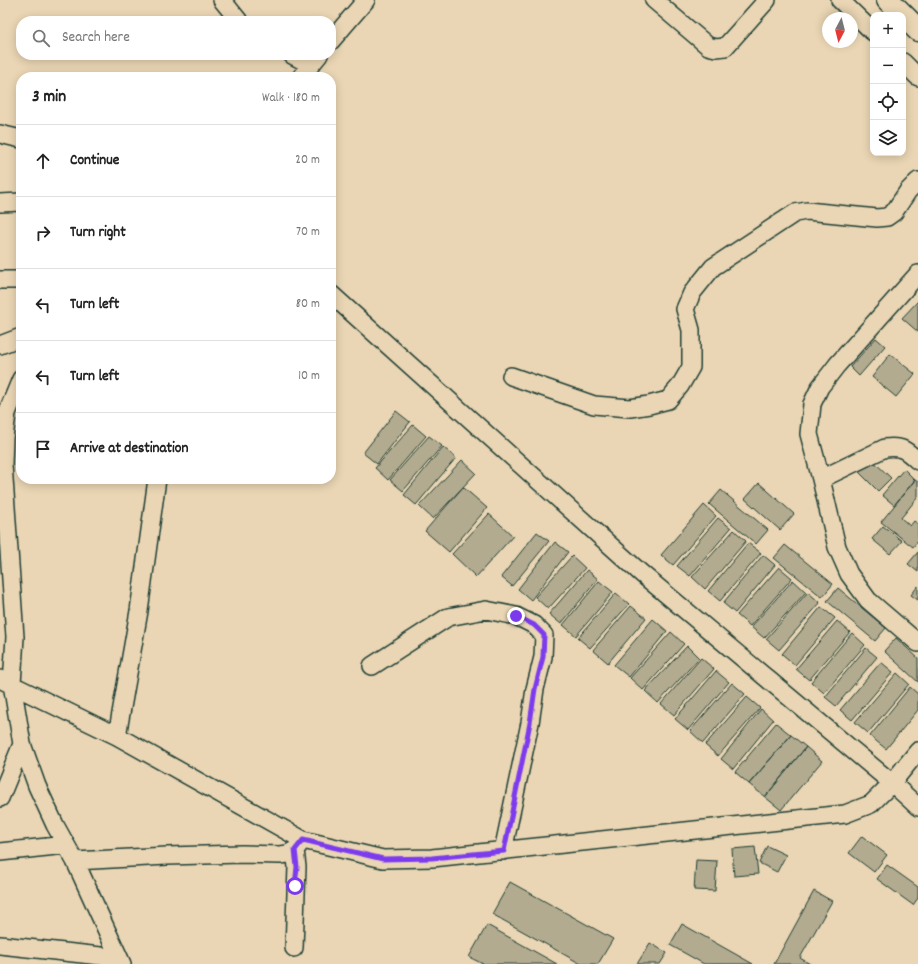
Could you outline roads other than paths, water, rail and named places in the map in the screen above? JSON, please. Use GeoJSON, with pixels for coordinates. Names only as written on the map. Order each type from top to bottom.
{"type":"FeatureCollection","features":[{"type":"Feature","properties":{"kind":"main road"},"geometry":{"type":"LineString","coordinates":[[888,0],[918,30]]}},
{"type":"Feature","properties":{"kind":"street"},"geometry":{"type":"LineString","coordinates":[[222,0],[235,16]]}},
{"type":"Feature","properties":{"kind":"street"},"geometry":{"type":"LineString","coordinates":[[336,35],[366,0]]}},
{"type":"Feature","properties":{"kind":"street"},"geometry":{"type":"LineString","coordinates":[[654,0],[708,46],[716,48],[726,46],[767,0]]}},
{"type":"Feature","properties":{"kind":"street"},"geometry":{"type":"LineString","coordinates":[[840,0],[870,29]]}},
{"type":"Feature","properties":{"kind":"street"},"geometry":{"type":"LineString","coordinates":[[300,60],[310,66]]}},
{"type":"Feature","properties":{"kind":"street"},"geometry":{"type":"LineString","coordinates":[[906,65],[918,77]]}},
{"type":"Feature","properties":{"kind":"street"},"geometry":{"type":"LineString","coordinates":[[0,134],[16,138]]}},
{"type":"Feature","properties":{"kind":"street"},"geometry":{"type":"LineString","coordinates":[[511,376],[594,405],[630,408],[668,400],[680,386],[691,368],[691,330],[685,309],[692,294],[713,267],[795,213],[807,211],[877,218],[887,217],[894,212],[908,191],[918,181]]}},
{"type":"Feature","properties":{"kind":"street"},"geometry":{"type":"LineString","coordinates":[[0,203],[16,202]]}},
{"type":"Feature","properties":{"kind":"street"},"geometry":{"type":"LineString","coordinates":[[918,274],[836,365],[820,387],[812,404],[809,434],[837,547],[849,574],[868,600],[918,643]]}},
{"type":"Feature","properties":{"kind":"street"},"geometry":{"type":"LineString","coordinates":[[0,280],[16,280]]}},
{"type":"Feature","properties":{"kind":"street"},"geometry":{"type":"LineString","coordinates":[[336,299],[642,574],[892,783],[918,807]]}},
{"type":"Feature","properties":{"kind":"street"},"geometry":{"type":"LineString","coordinates":[[0,345],[16,339]]}},
{"type":"Feature","properties":{"kind":"street"},"geometry":{"type":"LineString","coordinates":[[16,393],[7,413],[3,464],[14,637],[6,682],[22,744],[37,786],[74,861],[120,961]]}},
{"type":"Feature","properties":{"kind":"street"},"geometry":{"type":"LineString","coordinates":[[821,479],[885,448],[896,446],[908,452],[918,461]]}},
{"type":"Feature","properties":{"kind":"street"},"geometry":{"type":"LineString","coordinates":[[117,736],[140,611],[156,484]]}},
{"type":"Feature","properties":{"kind":"street"},"geometry":{"type":"LineString","coordinates":[[372,666],[448,616],[486,610],[516,616],[534,625],[544,635],[543,657],[535,689],[530,723],[504,851]]}},
{"type":"Feature","properties":{"kind":"street"},"geometry":{"type":"LineString","coordinates":[[6,682],[117,736],[299,845],[383,859],[432,858],[504,851],[845,814],[871,804],[892,783],[918,750]]}},
{"type":"Feature","properties":{"kind":"street"},"geometry":{"type":"LineString","coordinates":[[0,798],[22,744]]}},
{"type":"Feature","properties":{"kind":"street"},"geometry":{"type":"LineString","coordinates":[[0,852],[66,845]]}},
{"type":"Feature","properties":{"kind":"street"},"geometry":{"type":"LineString","coordinates":[[74,861],[167,856],[242,854],[280,855],[288,854],[299,845]]}},
{"type":"Feature","properties":{"kind":"street"},"geometry":{"type":"LineString","coordinates":[[294,948],[299,845]]}},
{"type":"Feature","properties":{"kind":"street"},"geometry":{"type":"LineString","coordinates":[[0,945],[120,961]]}}]}
